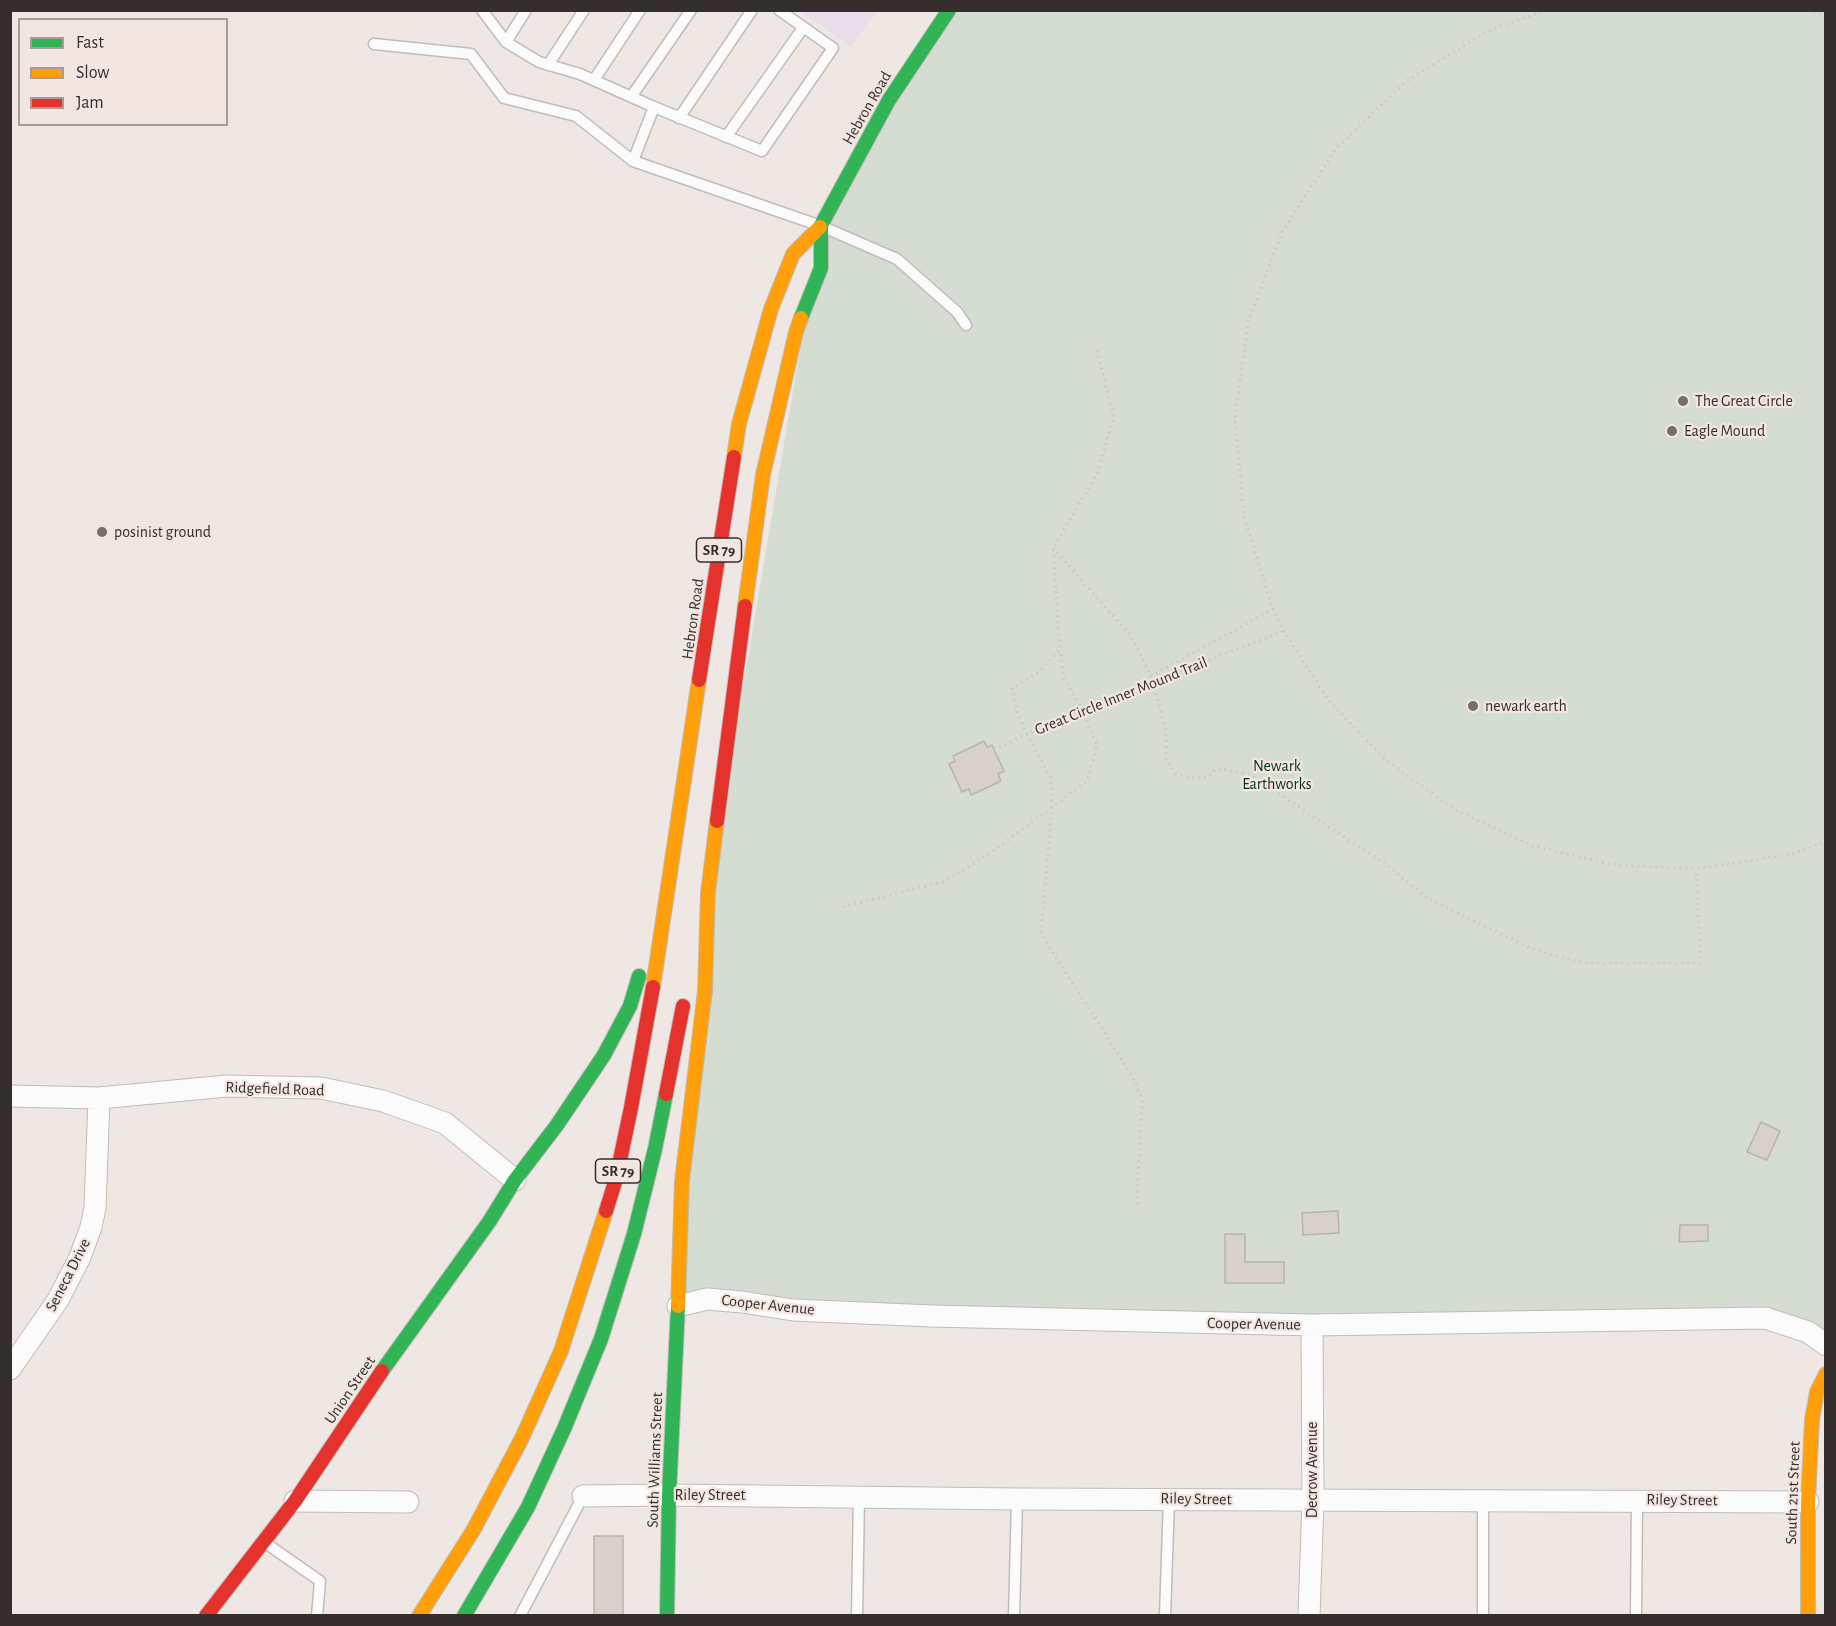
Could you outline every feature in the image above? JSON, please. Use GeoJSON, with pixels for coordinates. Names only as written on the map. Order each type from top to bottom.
{"type":"FeatureCollection","features":[{"type":"Feature","properties":{"kind":"main road","name":"Hebron Road"},"geometry":{"type":"LineString","coordinates":[[666,892],[739,424],[771,309],[793,254],[821,226],[889,100],[949,10]]}},
{"type":"Feature","properties":{"kind":"main road","name":"Hebron Road"},"geometry":{"type":"LineString","coordinates":[[708,893],[763,475],[796,332],[821,268],[821,226]]}},
{"type":"Feature","properties":{"kind":"main road","name":"Union Street"},"geometry":{"type":"LineString","coordinates":[[207,1616],[295,1501],[410,1330],[489,1222],[514,1180],[557,1125],[604,1055],[630,1006],[654,921],[666,892]]}},
{"type":"Feature","properties":{"kind":"main road","name":"SR 79"},"geometry":{"type":"LineString","coordinates":[[419,1616],[474,1529],[522,1438],[561,1351],[580,1297],[616,1179],[632,1108],[657,965],[666,892]]}},
{"type":"Feature","properties":{"kind":"main road","name":"SR 79"},"geometry":{"type":"LineString","coordinates":[[693,962],[708,893]]}},
{"type":"Feature","properties":{"kind":"main road","name":"South Williams Street"},"geometry":{"type":"LineString","coordinates":[[667,1616],[669,1495],[682,1181],[705,991],[708,893]]}},
{"type":"Feature","properties":{"kind":"main road","name":"SR 79"},"geometry":{"type":"LineString","coordinates":[[464,1616],[528,1507],[601,1340],[634,1234],[653,1160],[685,997]]}},
{"type":"Feature","properties":{"kind":"main road","name":"South 21st Street"},"geometry":{"type":"LineString","coordinates":[[1808,1616],[1811,1508],[1818,1453],[1812,1420],[1818,1392],[1826,1374]]}},
{"type":"Feature","properties":{"kind":"street","name":"Ridgefield Road"},"geometry":{"type":"LineString","coordinates":[[10,1096],[99,1098],[227,1086],[321,1088],[383,1101],[445,1123],[514,1180]]}},
{"type":"Feature","properties":{"kind":"street","name":"Seneca Drive"},"geometry":{"type":"LineString","coordinates":[[10,1369],[58,1300],[80,1257],[91,1227],[95,1208],[99,1098]]}},
{"type":"Feature","properties":{"kind":"street","name":"Cooper Avenue"},"geometry":{"type":"LineString","coordinates":[[678,1306],[707,1299],[792,1310],[1312,1325],[1765,1318],[1808,1332],[1826,1345]]}},
{"type":"Feature","properties":{"kind":"street","name":"Decrow Avenue"},"geometry":{"type":"LineString","coordinates":[[1309,1616],[1313,1501],[1312,1325]]}},
{"type":"Feature","properties":{"kind":"street","name":"Riley Street"},"geometry":{"type":"LineString","coordinates":[[583,1496],[859,1496],[1313,1501],[1637,1500],[1811,1508]]}},
{"type":"Feature","properties":{"kind":"street"},"geometry":{"type":"LineString","coordinates":[[295,1501],[408,1502]]}},
{"type":"Feature","properties":{"kind":"lane"},"geometry":{"type":"LineString","coordinates":[[482,10],[506,42],[539,62],[594,80],[762,152],[833,48],[778,10]]}},
{"type":"Feature","properties":{"kind":"lane"},"geometry":{"type":"LineString","coordinates":[[506,42],[526,10]]}},
{"type":"Feature","properties":{"kind":"lane"},"geometry":{"type":"LineString","coordinates":[[548,65],[584,10]]}},
{"type":"Feature","properties":{"kind":"lane"},"geometry":{"type":"LineString","coordinates":[[594,80],[640,10]]}},
{"type":"Feature","properties":{"kind":"lane"},"geometry":{"type":"LineString","coordinates":[[631,97],[691,10]]}},
{"type":"Feature","properties":{"kind":"lane"},"geometry":{"type":"LineString","coordinates":[[679,118],[752,10]]}},
{"type":"Feature","properties":{"kind":"lane"},"geometry":{"type":"LineString","coordinates":[[726,137],[803,28]]}},
{"type":"Feature","properties":{"kind":"lane"},"geometry":{"type":"LineString","coordinates":[[374,44],[471,54],[504,98],[576,116],[633,161],[821,226],[897,259],[957,312],[966,325]]}},
{"type":"Feature","properties":{"kind":"lane"},"geometry":{"type":"LineString","coordinates":[[633,161],[654,107]]}},
{"type":"Feature","properties":{"kind":"lane"},"geometry":{"type":"LineString","coordinates":[[520,1616],[583,1496]]}},
{"type":"Feature","properties":{"kind":"lane"},"geometry":{"type":"LineString","coordinates":[[857,1616],[859,1496]]}},
{"type":"Feature","properties":{"kind":"lane"},"geometry":{"type":"LineString","coordinates":[[1014,1616],[1017,1499]]}},
{"type":"Feature","properties":{"kind":"lane"},"geometry":{"type":"LineString","coordinates":[[1165,1616],[1169,1499]]}},
{"type":"Feature","properties":{"kind":"lane"},"geometry":{"type":"LineString","coordinates":[[1483,1500],[1483,1616]]}},
{"type":"Feature","properties":{"kind":"lane"},"geometry":{"type":"LineString","coordinates":[[1636,1616],[1637,1500]]}},
{"type":"Feature","properties":{"kind":"lane"},"geometry":{"type":"LineString","coordinates":[[264,1541],[320,1581],[317,1616]]}},
{"type":"Feature","properties":{"kind":"path"},"geometry":{"type":"LineString","coordinates":[[1547,10],[1488,31],[1405,82],[1335,150],[1282,232],[1248,323],[1235,419],[1244,516],[1273,609],[1284,631],[1329,701],[1387,761],[1455,810],[1531,845],[1613,865],[1696,869],[1793,854],[1826,841]]}},
{"type":"Feature","properties":{"kind":"path"},"geometry":{"type":"LineString","coordinates":[[1808,10],[1826,16]]}},
{"type":"Feature","properties":{"kind":"path"},"geometry":{"type":"LineString","coordinates":[[843,907],[946,881],[993,851],[1087,781],[1097,745],[1082,709],[1063,677],[1053,548],[1097,474],[1114,416],[1097,351]]}},
{"type":"Feature","properties":{"kind":"path"},"geometry":{"type":"LineString","coordinates":[[1053,548],[1131,636],[1153,682],[1166,731],[1166,760],[1176,774],[1192,778],[1208,777],[1217,768],[1251,775],[1388,866],[1428,899],[1535,950],[1587,963],[1701,963],[1696,869]]}},
{"type":"Feature","properties":{"kind":"path"},"geometry":{"type":"LineString","coordinates":[[1151,676],[1273,609]]}},
{"type":"Feature","properties":{"kind":"path","name":"Great Circle Inner Mound Trail"},"geometry":{"type":"LineString","coordinates":[[1138,1204],[1142,1100],[1133,1077],[1041,934],[1052,806],[1051,778],[1027,734],[1082,709],[1284,631]]}},
{"type":"Feature","properties":{"kind":"path"},"geometry":{"type":"LineString","coordinates":[[994,750],[1027,734],[1018,715],[1012,688],[1037,673],[1060,650]]}},
{"type":"Feature","properties":{"kind":"shaded area"},"geometry":{"type":"Polygon","coordinates":[[[800,11],[876,11],[851,47],[800,11]]]}},
{"type":"Feature","properties":{"kind":"green space","name":"Newark Earthworks"},"geometry":{"type":"Polygon","coordinates":[[[949,11],[1825,11],[1825,1345],[1765,1318],[1312,1325],[678,1306],[708,893],[821,226],[949,11]]]}},
{"type":"Feature","properties":{"kind":"building"},"geometry":{"type":"Polygon","coordinates":[[[984,741],[987,747],[992,745],[1004,771],[998,774],[1001,781],[971,795],[969,789],[962,792],[949,764],[955,761],[953,756],[984,741]]]}},
{"type":"Feature","properties":{"kind":"building"},"geometry":{"type":"Polygon","coordinates":[[[1761,1122],[1780,1131],[1767,1160],[1747,1152],[1761,1122]]]}},
{"type":"Feature","properties":{"kind":"building"},"geometry":{"type":"Polygon","coordinates":[[[1338,1211],[1339,1233],[1303,1235],[1302,1213],[1338,1211]]]}},
{"type":"Feature","properties":{"kind":"building"},"geometry":{"type":"Polygon","coordinates":[[[1680,1225],[1708,1225],[1708,1241],[1679,1242],[1680,1225]]]}},
{"type":"Feature","properties":{"kind":"building"},"geometry":{"type":"Polygon","coordinates":[[[1225,1234],[1245,1234],[1245,1262],[1284,1262],[1284,1283],[1225,1283],[1225,1234]]]}},
{"type":"Feature","properties":{"kind":"building"},"geometry":{"type":"Polygon","coordinates":[[[594,1536],[623,1536],[623,1616],[594,1616],[594,1536]]]}},
{"type":"Feature","properties":{"kind":"traffic: fast"},"geometry":{"type":"LineString","coordinates":[[820,227],[889,100],[949,10]]}},
{"type":"Feature","properties":{"kind":"traffic: fast"},"geometry":{"type":"LineString","coordinates":[[801,318],[821,268],[821,226]]}},
{"type":"Feature","properties":{"kind":"traffic: fast"},"geometry":{"type":"LineString","coordinates":[[515,1180],[557,1125],[604,1055],[630,1006],[639,976]]}},
{"type":"Feature","properties":{"kind":"traffic: fast"},"geometry":{"type":"LineString","coordinates":[[464,1616],[528,1507],[564,1429],[601,1339],[634,1234],[666,1094]]}},
{"type":"Feature","properties":{"kind":"traffic: fast"},"geometry":{"type":"LineString","coordinates":[[382,1371],[489,1222],[515,1180]]}},
{"type":"Feature","properties":{"kind":"traffic: fast"},"geometry":{"type":"LineString","coordinates":[[667,1616],[669,1495],[678,1306]]}},
{"type":"Feature","properties":{"kind":"traffic: slow"},"geometry":{"type":"LineString","coordinates":[[734,457],[739,424],[771,309],[793,254],[820,227]]}},
{"type":"Feature","properties":{"kind":"traffic: slow"},"geometry":{"type":"LineString","coordinates":[[745,606],[763,475],[801,318]]}},
{"type":"Feature","properties":{"kind":"traffic: slow"},"geometry":{"type":"LineString","coordinates":[[653,987],[699,680]]}},
{"type":"Feature","properties":{"kind":"traffic: slow"},"geometry":{"type":"LineString","coordinates":[[678,1306],[682,1181],[705,991],[708,893],[717,821]]}},
{"type":"Feature","properties":{"kind":"traffic: slow"},"geometry":{"type":"LineString","coordinates":[[419,1616],[474,1529],[522,1438],[561,1351],[606,1211]]}},
{"type":"Feature","properties":{"kind":"traffic: slow"},"geometry":{"type":"LineString","coordinates":[[1808,1616],[1808,1502],[1812,1420],[1817,1392],[1826,1374]]}},
{"type":"Feature","properties":{"kind":"traffic: jam"},"geometry":{"type":"LineString","coordinates":[[699,680],[734,457]]}},
{"type":"Feature","properties":{"kind":"traffic: jam"},"geometry":{"type":"LineString","coordinates":[[717,821],[745,606]]}},
{"type":"Feature","properties":{"kind":"traffic: jam"},"geometry":{"type":"LineString","coordinates":[[606,1211],[616,1179],[631,1108],[653,987]]}},
{"type":"Feature","properties":{"kind":"traffic: jam"},"geometry":{"type":"LineString","coordinates":[[666,1094],[683,1006]]}},
{"type":"Feature","properties":{"kind":"traffic: jam"},"geometry":{"type":"LineString","coordinates":[[206,1616],[295,1501],[382,1371]]}},
{"type":"Feature","properties":{"kind":"place","name":"The Great Circle"},"geometry":{"type":"Point","coordinates":[1683,401]}},
{"type":"Feature","properties":{"kind":"place","name":"Eagle Mound"},"geometry":{"type":"Point","coordinates":[1672,431]}},
{"type":"Feature","properties":{"kind":"place","name":"posinist ground"},"geometry":{"type":"Point","coordinates":[102,532]}},
{"type":"Feature","properties":{"kind":"place","name":"newark earth"},"geometry":{"type":"Point","coordinates":[1473,706]}}]}
